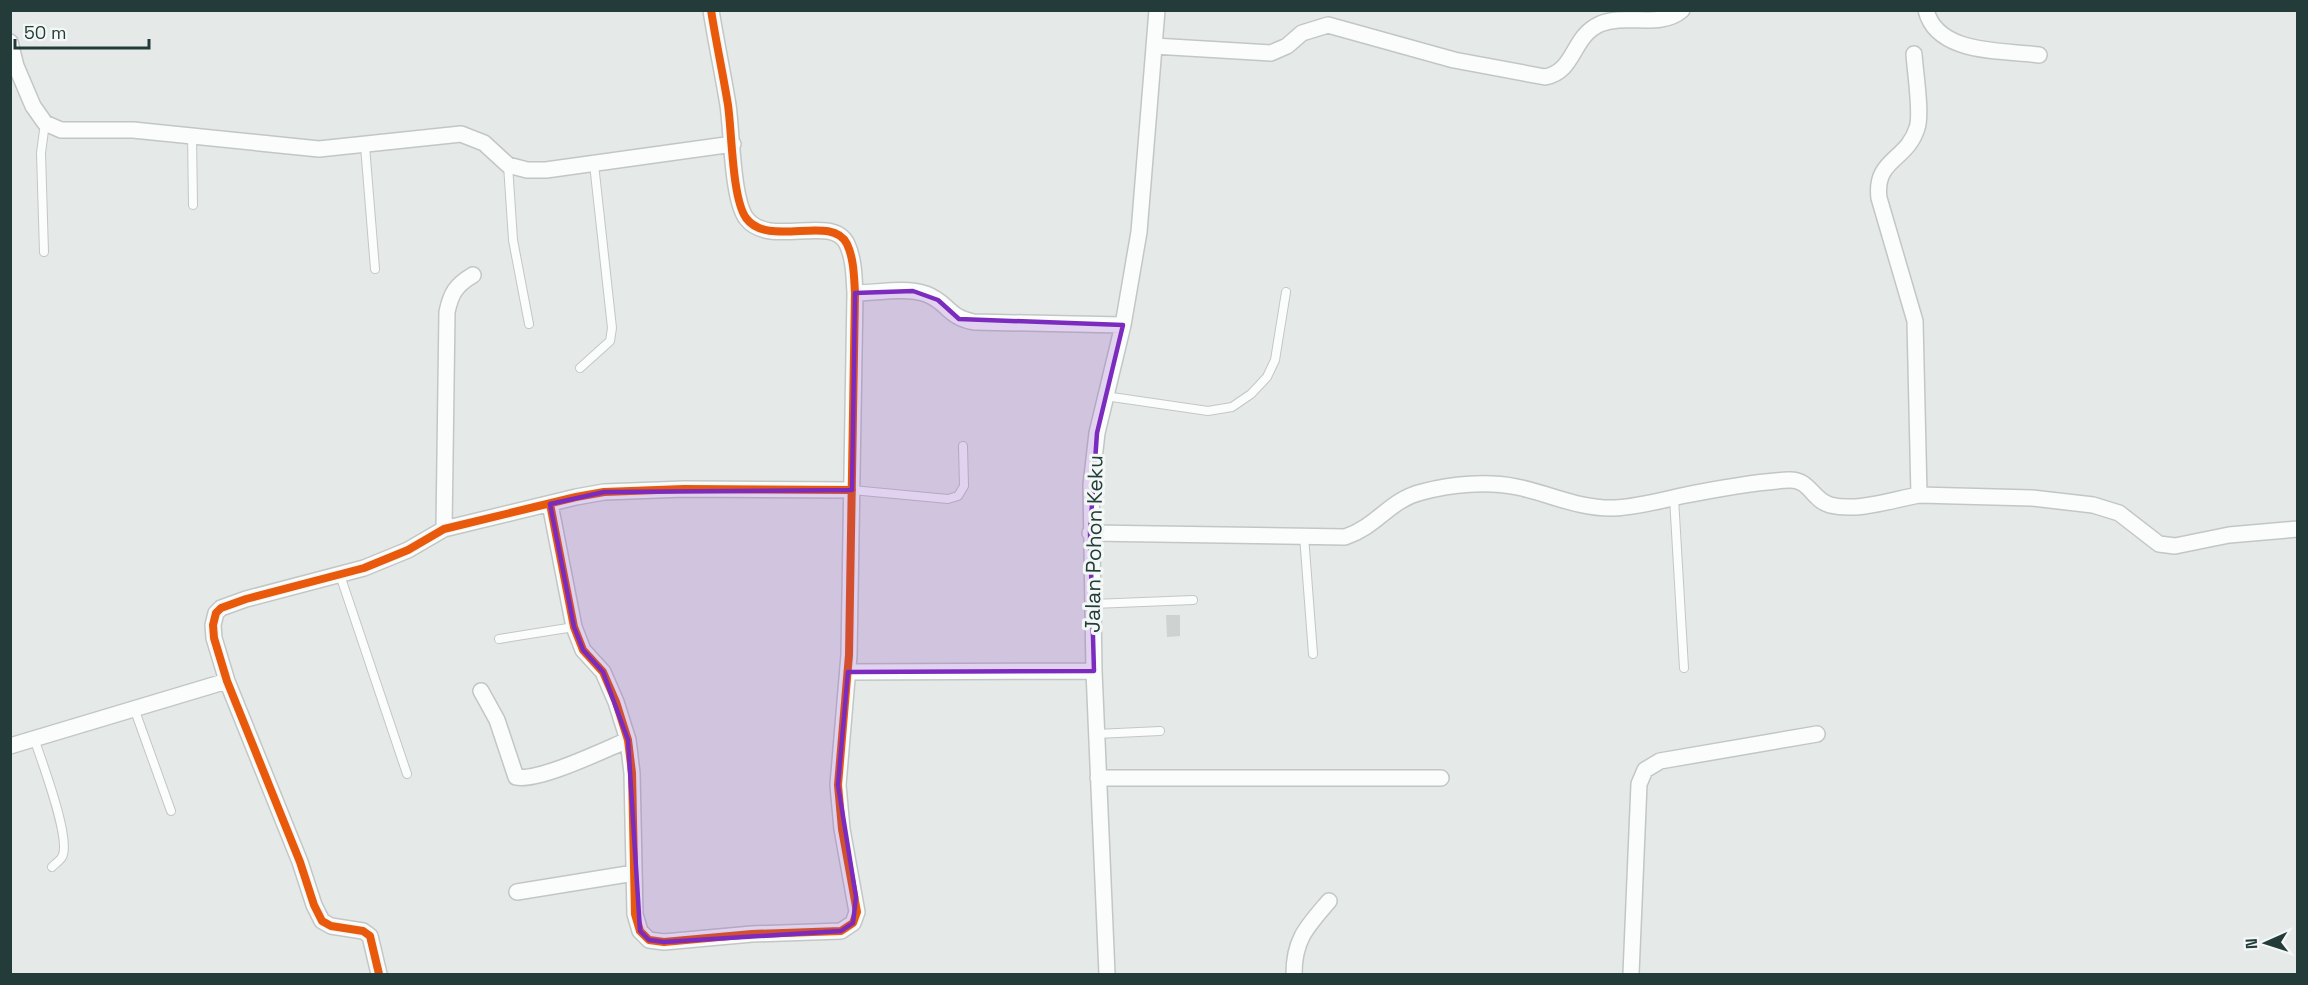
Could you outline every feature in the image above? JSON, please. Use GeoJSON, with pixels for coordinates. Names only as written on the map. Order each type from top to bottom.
{"type":"FeatureCollection","features":[{"type":"Feature","properties":{"kind":"street"},"geometry":{"type":"LineString","coordinates":[[550,504],[574,627],[583,650],[603,672],[616,702],[628,740],[632,772],[635,914],[640,931],[649,940],[664,942],[752,934],[841,931],[853,924],[857,912],[856,897],[842,829],[838,785],[848,672],[855,293],[853,266],[847,243],[839,234],[829,231],[768,231],[754,226],[746,217],[738,200],[733,144],[711,10]]}},
{"type":"Feature","properties":{"kind":"street","name":"Jalan Pohon Keku"},"geometry":{"type":"LineString","coordinates":[[1107,975],[1096,734],[1090,533],[1091,485],[1105,396],[1123,325],[1139,232],[1157,10]]}},
{"type":"Feature","properties":{"kind":"street"},"geometry":{"type":"LineString","coordinates":[[1154,46],[1271,53],[1287,46],[1302,33],[1328,25],[1454,60],[1545,76],[1558,74],[1566,67],[1585,34],[1601,24],[1671,19],[1682,10]]}},
{"type":"Feature","properties":{"kind":"street"},"geometry":{"type":"LineString","coordinates":[[1926,10],[1939,34],[1962,45],[2039,55]]}},
{"type":"Feature","properties":{"kind":"street"},"geometry":{"type":"LineString","coordinates":[[10,42],[24,88],[45,123],[61,130],[134,130],[319,149],[365,146],[460,134],[484,143],[508,165],[527,170],[594,164],[733,144]]}},
{"type":"Feature","properties":{"kind":"street"},"geometry":{"type":"LineString","coordinates":[[1914,54],[1918,126],[1911,143],[1880,174],[1877,182],[1879,198],[1915,321],[1919,495]]}},
{"type":"Feature","properties":{"kind":"street"},"geometry":{"type":"LineString","coordinates":[[444,529],[447,312],[450,297],[458,284],[473,275]]}},
{"type":"Feature","properties":{"kind":"street"},"geometry":{"type":"LineString","coordinates":[[855,293],[913,291],[926,294],[938,300],[958,319],[974,322],[1123,325]]}},
{"type":"Feature","properties":{"kind":"street"},"geometry":{"type":"LineString","coordinates":[[1090,533],[1345,537],[1369,527],[1401,499],[1423,491],[1464,485],[1494,484],[1518,488],[1588,507],[1632,507],[1674,498],[1791,480],[1809,486],[1821,501],[1830,504],[1867,506],[1919,495],[2032,498],[2093,505],[2119,513],[2159,544],[2175,546],[2205,539],[2298,529]]}},
{"type":"Feature","properties":{"kind":"street"},"geometry":{"type":"LineString","coordinates":[[379,975],[370,936],[363,931],[331,926],[322,921],[314,905],[300,862],[227,681],[213,625],[216,613],[222,608],[246,599],[340,575],[408,550],[444,529],[604,492],[726,488],[852,490]]}},
{"type":"Feature","properties":{"kind":"street"},"geometry":{"type":"LineString","coordinates":[[848,672],[1094,671]]}},
{"type":"Feature","properties":{"kind":"street"},"geometry":{"type":"LineString","coordinates":[[10,746],[227,681]]}},
{"type":"Feature","properties":{"kind":"street"},"geometry":{"type":"LineString","coordinates":[[482,691],[497,720],[516,777],[525,779],[628,740]]}},
{"type":"Feature","properties":{"kind":"street"},"geometry":{"type":"LineString","coordinates":[[1631,975],[1639,784],[1645,770],[1660,761],[1817,734]]}},
{"type":"Feature","properties":{"kind":"street"},"geometry":{"type":"LineString","coordinates":[[1098,778],[1442,778]]}},
{"type":"Feature","properties":{"kind":"street"},"geometry":{"type":"LineString","coordinates":[[517,892],[634,873]]}},
{"type":"Feature","properties":{"kind":"street"},"geometry":{"type":"LineString","coordinates":[[1294,975],[1295,950],[1302,934],[1329,902]]}},
{"type":"Feature","properties":{"kind":"lane"},"geometry":{"type":"LineString","coordinates":[[44,252],[41,153],[45,123]]}},
{"type":"Feature","properties":{"kind":"lane"},"geometry":{"type":"LineString","coordinates":[[192,135],[193,206]]}},
{"type":"Feature","properties":{"kind":"lane"},"geometry":{"type":"LineString","coordinates":[[365,146],[375,269]]}},
{"type":"Feature","properties":{"kind":"lane"},"geometry":{"type":"LineString","coordinates":[[580,368],[610,341],[612,328],[594,164]]}},
{"type":"Feature","properties":{"kind":"lane"},"geometry":{"type":"LineString","coordinates":[[508,165],[513,240],[529,324]]}},
{"type":"Feature","properties":{"kind":"lane"},"geometry":{"type":"LineString","coordinates":[[1105,396],[1208,411],[1232,407],[1251,394],[1268,377],[1275,360],[1286,292]]}},
{"type":"Feature","properties":{"kind":"lane"},"geometry":{"type":"LineString","coordinates":[[852,490],[948,500],[958,496],[964,486],[963,446]]}},
{"type":"Feature","properties":{"kind":"lane"},"geometry":{"type":"LineString","coordinates":[[1674,498],[1684,668]]}},
{"type":"Feature","properties":{"kind":"lane"},"geometry":{"type":"LineString","coordinates":[[1304,536],[1312,654]]}},
{"type":"Feature","properties":{"kind":"lane"},"geometry":{"type":"LineString","coordinates":[[340,575],[407,774]]}},
{"type":"Feature","properties":{"kind":"lane"},"geometry":{"type":"LineString","coordinates":[[1092,604],[1193,600]]}},
{"type":"Feature","properties":{"kind":"lane"},"geometry":{"type":"LineString","coordinates":[[499,639],[574,627]]}},
{"type":"Feature","properties":{"kind":"lane"},"geometry":{"type":"LineString","coordinates":[[134,708],[171,811]]}},
{"type":"Feature","properties":{"kind":"lane"},"geometry":{"type":"LineString","coordinates":[[1096,734],[1160,731]]}},
{"type":"Feature","properties":{"kind":"lane"},"geometry":{"type":"LineString","coordinates":[[34,738],[62,826],[64,844],[62,857],[51,867]]}},
{"type":"Feature","properties":{"kind":"highlighted area"},"geometry":{"type":"Polygon","coordinates":[[[913,291],[938,300],[959,319],[1123,325],[1097,433],[1090,533],[1094,671],[848,672],[838,785],[856,897],[853,923],[841,931],[664,942],[649,940],[640,931],[628,740],[603,672],[583,650],[574,627],[550,504],[604,492],[852,490],[855,293],[913,291]]]}},
{"type":"Feature","properties":{"kind":"building"},"geometry":{"type":"Polygon","coordinates":[[[1166,615],[1180,615],[1180,636],[1167,637],[1166,615]]]}},
{"type":"Feature","properties":{"kind":"cycle path"},"geometry":{"type":"LineString","coordinates":[[550,504],[574,627],[583,650],[603,672],[616,702],[628,740],[632,773],[635,914],[640,931],[649,940],[664,942],[752,934],[841,931],[853,923],[857,912],[842,829],[838,785],[849,655],[854,274],[847,244],[839,235],[815,230],[769,231],[756,227],[746,218],[741,209],[735,181],[728,105],[711,10]]}},
{"type":"Feature","properties":{"kind":"cycle path"},"geometry":{"type":"LineString","coordinates":[[379,974],[370,936],[363,931],[331,926],[322,921],[314,905],[300,862],[227,681],[214,638],[213,625],[216,613],[221,608],[246,599],[364,568],[408,550],[444,529],[576,497],[604,492],[684,489],[852,490]]}}]}
